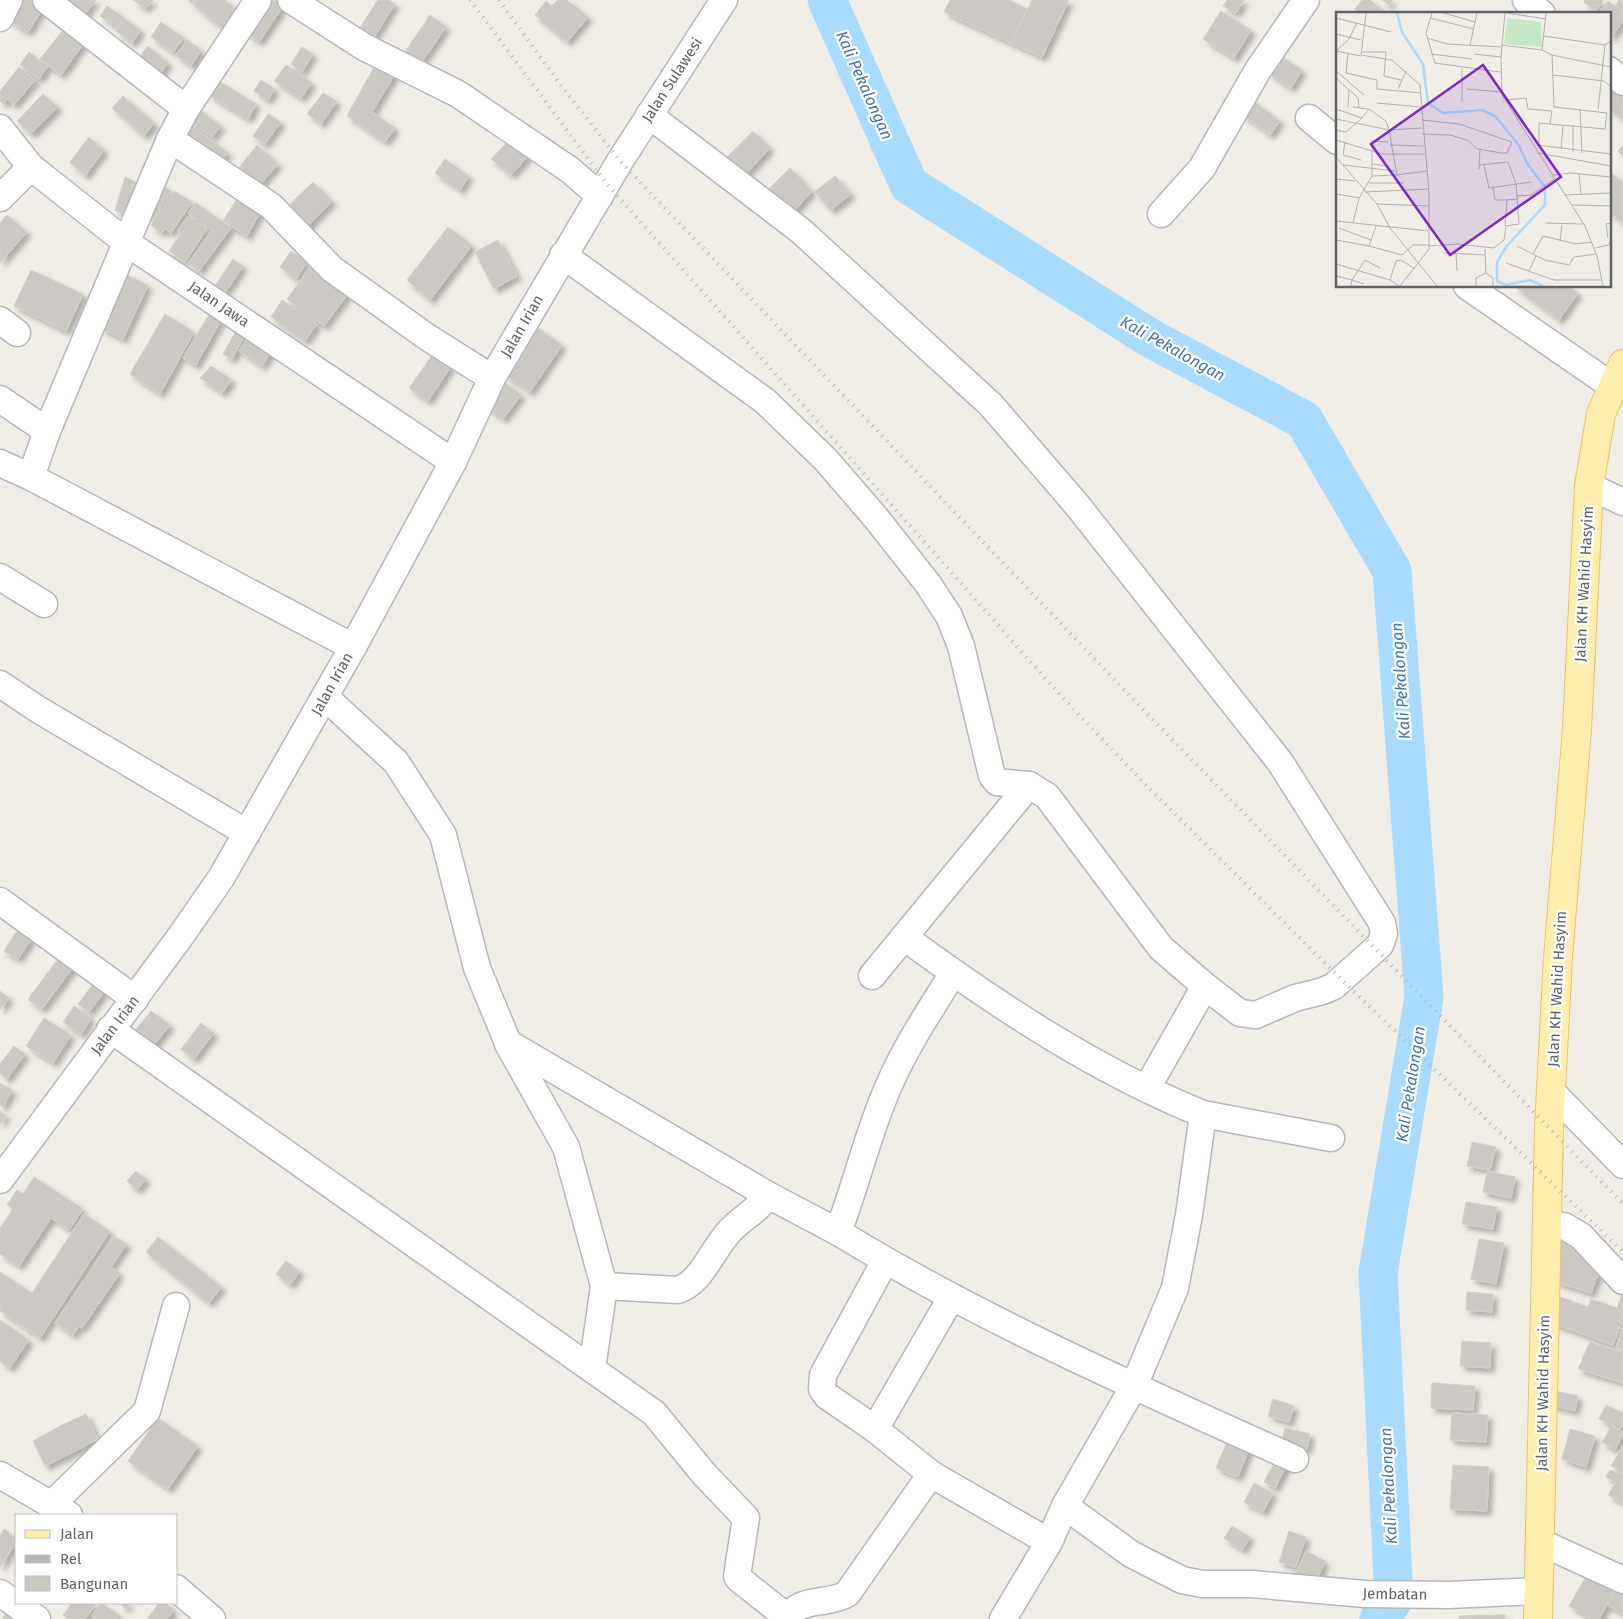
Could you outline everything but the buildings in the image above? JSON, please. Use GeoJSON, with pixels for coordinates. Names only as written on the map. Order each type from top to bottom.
{"type":"FeatureCollection","features":[{"type":"Feature","properties":{"kind":"main road","name":"Jalan KH Wahid Hasyim"},"geometry":{"type":"LineString","coordinates":[[1538,1619],[1547,1226],[1558,957],[1577,729],[1589,486],[1595,439],[1601,414],[1617,375]]}},
{"type":"Feature","properties":{"kind":"street"},"geometry":{"type":"LineString","coordinates":[[0,18],[9,0]]}},
{"type":"Feature","properties":{"kind":"street"},"geometry":{"type":"LineString","coordinates":[[46,0],[186,109]]}},
{"type":"Feature","properties":{"kind":"street"},"geometry":{"type":"LineString","coordinates":[[31,477],[47,431],[170,139],[186,109],[258,0]]}},
{"type":"Feature","properties":{"kind":"street"},"geometry":{"type":"LineString","coordinates":[[291,0],[364,47],[458,94],[570,170],[600,196]]}},
{"type":"Feature","properties":{"kind":"street","name":"Jalan Sulawesi"},"geometry":{"type":"LineString","coordinates":[[620,161],[724,0]]}},
{"type":"Feature","properties":{"kind":"street"},"geometry":{"type":"LineString","coordinates":[[1161,214],[1202,168],[1258,70],[1306,0]]}},
{"type":"Feature","properties":{"kind":"street"},"geometry":{"type":"LineString","coordinates":[[1526,0],[1540,12]]}},
{"type":"Feature","properties":{"kind":"street"},"geometry":{"type":"LineString","coordinates":[[1610,71],[1623,82]]}},
{"type":"Feature","properties":{"kind":"street"},"geometry":{"type":"LineString","coordinates":[[563,255],[765,401],[826,460],[916,569],[949,616],[961,646],[992,776],[997,782],[1028,785],[1047,796],[1161,948],[1205,986],[1240,1013],[1256,1015],[1295,998],[1323,991],[1334,986],[1380,945],[1384,934],[1382,923],[1280,762],[1077,505],[991,405],[801,231],[649,115]]}},
{"type":"Feature","properties":{"kind":"street"},"geometry":{"type":"LineString","coordinates":[[1309,118],[1336,140]]}},
{"type":"Feature","properties":{"kind":"street","name":"Jalan Jawa"},"geometry":{"type":"LineString","coordinates":[[0,128],[31,167],[127,242],[453,462]]}},
{"type":"Feature","properties":{"kind":"street"},"geometry":{"type":"LineString","coordinates":[[170,139],[271,206],[332,269],[427,337],[492,378]]}},
{"type":"Feature","properties":{"kind":"street","name":"Jalan Irian"},"geometry":{"type":"LineString","coordinates":[[0,1180],[221,878],[353,647],[453,462],[492,378],[620,161]]}},
{"type":"Feature","properties":{"kind":"street"},"geometry":{"type":"LineString","coordinates":[[0,198],[31,167]]}},
{"type":"Feature","properties":{"kind":"street"},"geometry":{"type":"LineString","coordinates":[[1470,288],[1617,375]]}},
{"type":"Feature","properties":{"kind":"street"},"geometry":{"type":"LineString","coordinates":[[0,399],[47,431]]}},
{"type":"Feature","properties":{"kind":"street"},"geometry":{"type":"LineString","coordinates":[[0,463],[31,477],[353,647]]}},
{"type":"Feature","properties":{"kind":"street"},"geometry":{"type":"LineString","coordinates":[[1589,486],[1623,502]]}},
{"type":"Feature","properties":{"kind":"street"},"geometry":{"type":"LineString","coordinates":[[0,577],[44,604]]}},
{"type":"Feature","properties":{"kind":"street"},"geometry":{"type":"LineString","coordinates":[[0,684],[39,710],[247,833]]}},
{"type":"Feature","properties":{"kind":"street"},"geometry":{"type":"LineString","coordinates":[[324,697],[396,762],[443,834],[476,968],[508,1043],[566,1147],[604,1286],[592,1369]]}},
{"type":"Feature","properties":{"kind":"street"},"geometry":{"type":"LineString","coordinates":[[872,976],[1028,785]]}},
{"type":"Feature","properties":{"kind":"street"},"geometry":{"type":"LineString","coordinates":[[0,901],[135,998]]}},
{"type":"Feature","properties":{"kind":"street"},"geometry":{"type":"LineString","coordinates":[[904,938],[954,973],[1081,1054],[1147,1088],[1203,1114],[1331,1138]]}},
{"type":"Feature","properties":{"kind":"street"},"geometry":{"type":"LineString","coordinates":[[838,1232],[889,1083],[912,1038],[954,973]]}},
{"type":"Feature","properties":{"kind":"street"},"geometry":{"type":"LineString","coordinates":[[1147,1088],[1205,986]]}},
{"type":"Feature","properties":{"kind":"street"},"geometry":{"type":"LineString","coordinates":[[110,1029],[654,1412],[704,1474],[742,1513],[747,1524],[737,1576],[787,1618],[806,1602],[839,1599],[848,1594],[931,1474]]}},
{"type":"Feature","properties":{"kind":"street"},"geometry":{"type":"LineString","coordinates":[[508,1043],[768,1195],[838,1232],[951,1298],[1134,1386],[1295,1459]]}},
{"type":"Feature","properties":{"kind":"street"},"geometry":{"type":"LineString","coordinates":[[1552,1092],[1620,1156]]}},
{"type":"Feature","properties":{"kind":"street"},"geometry":{"type":"LineString","coordinates":[[1003,1619],[1049,1542],[1065,1506],[1134,1386],[1175,1288],[1181,1262],[1203,1114]]}},
{"type":"Feature","properties":{"kind":"street"},"geometry":{"type":"LineString","coordinates":[[604,1286],[678,1290],[687,1287],[730,1231],[762,1204],[768,1195]]}},
{"type":"Feature","properties":{"kind":"street"},"geometry":{"type":"LineString","coordinates":[[1547,1226],[1564,1226],[1581,1236],[1623,1281]]}},
{"type":"Feature","properties":{"kind":"street"},"geometry":{"type":"LineString","coordinates":[[886,1261],[821,1382],[827,1396],[875,1429],[931,1474],[1049,1542]]}},
{"type":"Feature","properties":{"kind":"street"},"geometry":{"type":"LineString","coordinates":[[875,1429],[951,1298]]}},
{"type":"Feature","properties":{"kind":"street"},"geometry":{"type":"LineString","coordinates":[[0,1475],[60,1510],[147,1411],[176,1306]]}},
{"type":"Feature","properties":{"kind":"street","name":"Jembatan"},"geometry":{"type":"LineString","coordinates":[[1065,1506],[1131,1554],[1182,1580],[1202,1584],[1252,1584],[1380,1594],[1449,1595],[1538,1591]]}},
{"type":"Feature","properties":{"kind":"street"},"geometry":{"type":"LineString","coordinates":[[1540,1542],[1623,1580]]}},
{"type":"Feature","properties":{"kind":"street"},"geometry":{"type":"LineString","coordinates":[[178,1590],[212,1619]]}},
{"type":"Feature","properties":{"kind":"street"},"geometry":{"type":"LineString","coordinates":[[0,1593],[15,1604]]}},
{"type":"Feature","properties":{"kind":"street"},"geometry":{"type":"LineString","coordinates":[[16,1604],[37,1619]]}},
{"type":"Feature","properties":{"kind":"waterway","name":"Kali Pekalongan"},"geometry":{"type":"LineString","coordinates":[[827,0],[909,185],[1150,338],[1304,420],[1392,571],[1424,997],[1378,1273],[1394,1599],[1379,1619]]}},
{"type":"Feature","properties":{"kind":"railway"},"geometry":{"type":"LineString","coordinates":[[470,0],[607,184],[1061,696],[1146,785],[1332,970],[1623,1252]]}},
{"type":"Feature","properties":{"kind":"railway"},"geometry":{"type":"LineString","coordinates":[[499,0],[560,84],[620,161],[1130,696],[1623,1204]]}}]}
